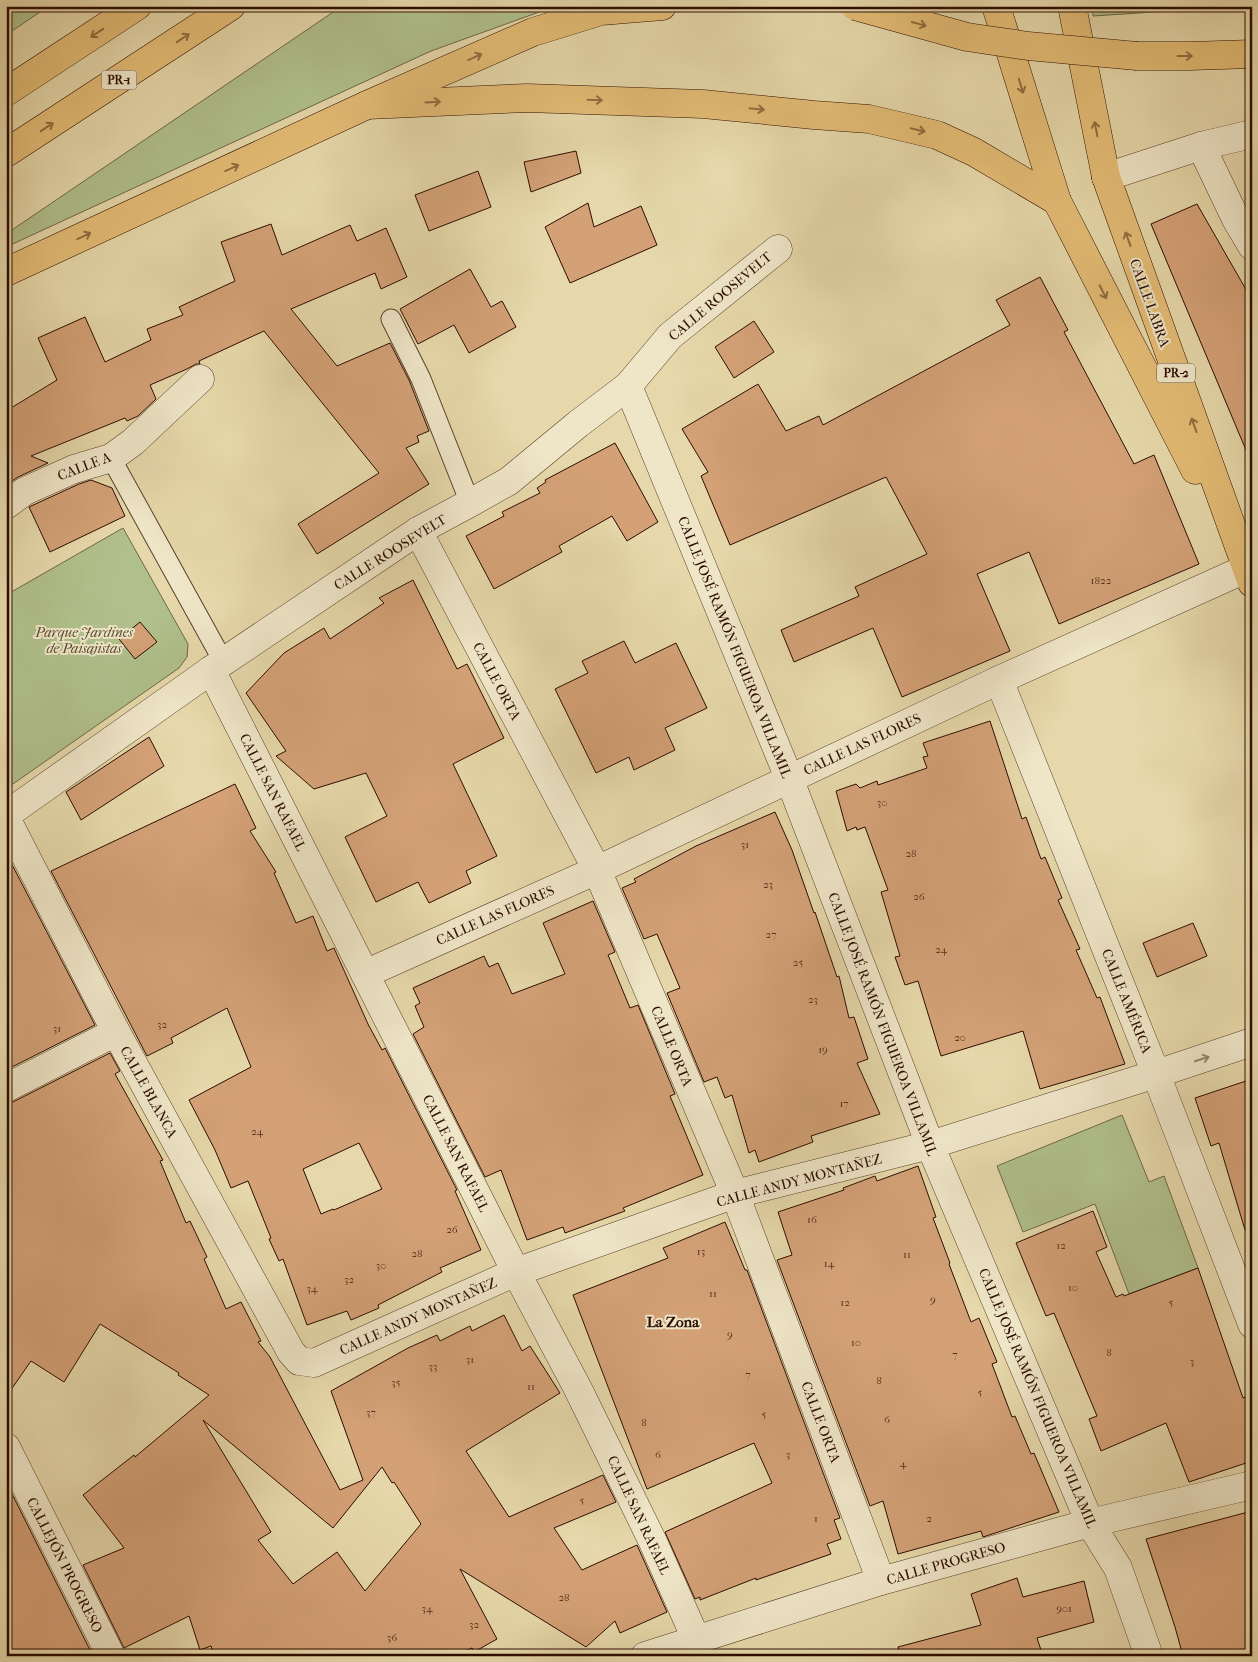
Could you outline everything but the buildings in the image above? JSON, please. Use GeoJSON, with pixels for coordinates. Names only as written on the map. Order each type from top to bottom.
{"type":"FeatureCollection","features":[{"type":"Feature","properties":{"kind":"main road"},"geometry":{"type":"LineString","coordinates":[[6,92],[137,6]]}},
{"type":"Feature","properties":{"kind":"main road","name":"PR-1"},"geometry":{"type":"LineString","coordinates":[[6,153],[231,6]]}},
{"type":"Feature","properties":{"kind":"main road"},"geometry":{"type":"LineString","coordinates":[[6,272],[367,105],[533,32],[601,12],[662,6]]}},
{"type":"Feature","properties":{"kind":"main road"},"geometry":{"type":"LineString","coordinates":[[855,6],[967,37],[1028,46],[1136,56],[1252,54]]}},
{"type":"Feature","properties":{"kind":"main road","name":"PR-2"},"geometry":{"type":"LineString","coordinates":[[996,6],[1057,202],[1250,573]]}},
{"type":"Feature","properties":{"kind":"main road","name":"PR-2"},"geometry":{"type":"LineString","coordinates":[[1072,6],[1106,177]]}},
{"type":"Feature","properties":{"kind":"main road"},"geometry":{"type":"LineString","coordinates":[[367,105],[526,98],[703,104],[869,119],[937,134],[974,152],[1057,202]]}},
{"type":"Feature","properties":{"kind":"main road","name":"CALLE LABRA"},"geometry":{"type":"LineString","coordinates":[[1106,177],[1250,573]]}},
{"type":"Feature","properties":{"kind":"street"},"geometry":{"type":"LineString","coordinates":[[1106,177],[1201,146],[1252,134]]}},
{"type":"Feature","properties":{"kind":"street"},"geometry":{"type":"LineString","coordinates":[[1201,146],[1236,219],[1252,246]]}},
{"type":"Feature","properties":{"kind":"street","name":"CALLE ROOSEVELT"},"geometry":{"type":"LineString","coordinates":[[6,817],[217,666],[418,531],[509,481],[628,386],[670,336],[778,249]]}},
{"type":"Feature","properties":{"kind":"street","name":"CALLE A"},"geometry":{"type":"LineString","coordinates":[[6,505],[25,491],[74,469],[112,458],[133,442],[200,379]]}},
{"type":"Feature","properties":{"kind":"street","name":"CALLE JOSÉ RAMÓN FIGUEROA VILLAMIL"},"geometry":{"type":"LineString","coordinates":[[628,386],[789,778],[930,1146],[1090,1523],[1118,1568],[1149,1656]]}},
{"type":"Feature","properties":{"kind":"street","name":"CALLE ORTA"},"geometry":{"type":"LineString","coordinates":[[418,531],[597,870],[735,1194],[881,1581]]}},
{"type":"Feature","properties":{"kind":"street","name":"CALLE LAS FLORES"},"geometry":{"type":"LineString","coordinates":[[365,974],[597,870],[999,680],[1250,573]]}},
{"type":"Feature","properties":{"kind":"street","name":"CALLE SAN RAFAEL"},"geometry":{"type":"LineString","coordinates":[[217,666],[365,974],[516,1272],[578,1389],[652,1542],[696,1639]]}},
{"type":"Feature","properties":{"kind":"street","name":"CALLE AMÉRICA"},"geometry":{"type":"LineString","coordinates":[[999,680],[1156,1074],[1252,1324]]}},
{"type":"Feature","properties":{"kind":"street","name":"CALLE BLANCA"},"geometry":{"type":"LineString","coordinates":[[6,817],[116,1032],[291,1352],[300,1361]]}},
{"type":"Feature","properties":{"kind":"street"},"geometry":{"type":"LineString","coordinates":[[6,1088],[116,1032]]}},
{"type":"Feature","properties":{"kind":"street","name":"CALLE ANDY MONTAÑEZ"},"geometry":{"type":"LineString","coordinates":[[300,1361],[314,1363],[516,1272],[735,1194],[930,1146],[1252,1042]]}},
{"type":"Feature","properties":{"kind":"street","name":"CALLEJÓN PROGRESO"},"geometry":{"type":"LineString","coordinates":[[6,1447],[111,1656]]}},
{"type":"Feature","properties":{"kind":"street","name":"CALLE PROGRESO"},"geometry":{"type":"LineString","coordinates":[[645,1656],[881,1581],[1090,1523],[1252,1485]]}},
{"type":"Feature","properties":{"kind":"lane"},"geometry":{"type":"LineString","coordinates":[[391,319],[421,380],[470,503]]}},
{"type":"Feature","properties":{"kind":"lane"},"geometry":{"type":"LineString","coordinates":[[112,458],[217,666]]}},
{"type":"Feature","properties":{"kind":"green space"},"geometry":{"type":"Polygon","coordinates":[[[6,6],[49,6],[6,35],[6,6]]]}},
{"type":"Feature","properties":{"kind":"green space"},"geometry":{"type":"Polygon","coordinates":[[[342,6],[556,6],[431,51],[6,247],[6,234],[342,6]]]}},
{"type":"Feature","properties":{"kind":"green space"},"geometry":{"type":"Polygon","coordinates":[[[1092,6],[1245,6],[1093,16],[1092,6]]]}},
{"type":"Feature","properties":{"kind":"green space","name":"Parque Jardines de Paisajistas"},"geometry":{"type":"Polygon","coordinates":[[[123,528],[188,644],[187,657],[179,668],[10,786],[6,781],[6,595],[123,528]]]}},
{"type":"Feature","properties":{"kind":"green space"},"geometry":{"type":"Polygon","coordinates":[[[1122,1115],[1149,1182],[1164,1176],[1198,1268],[1129,1294],[1095,1204],[1023,1232],[997,1166],[1122,1115]]]}},
{"type":"Feature","properties":{"kind":"district","name":"La Zona"},"geometry":{"type":"Point","coordinates":[673,1322]}}]}
